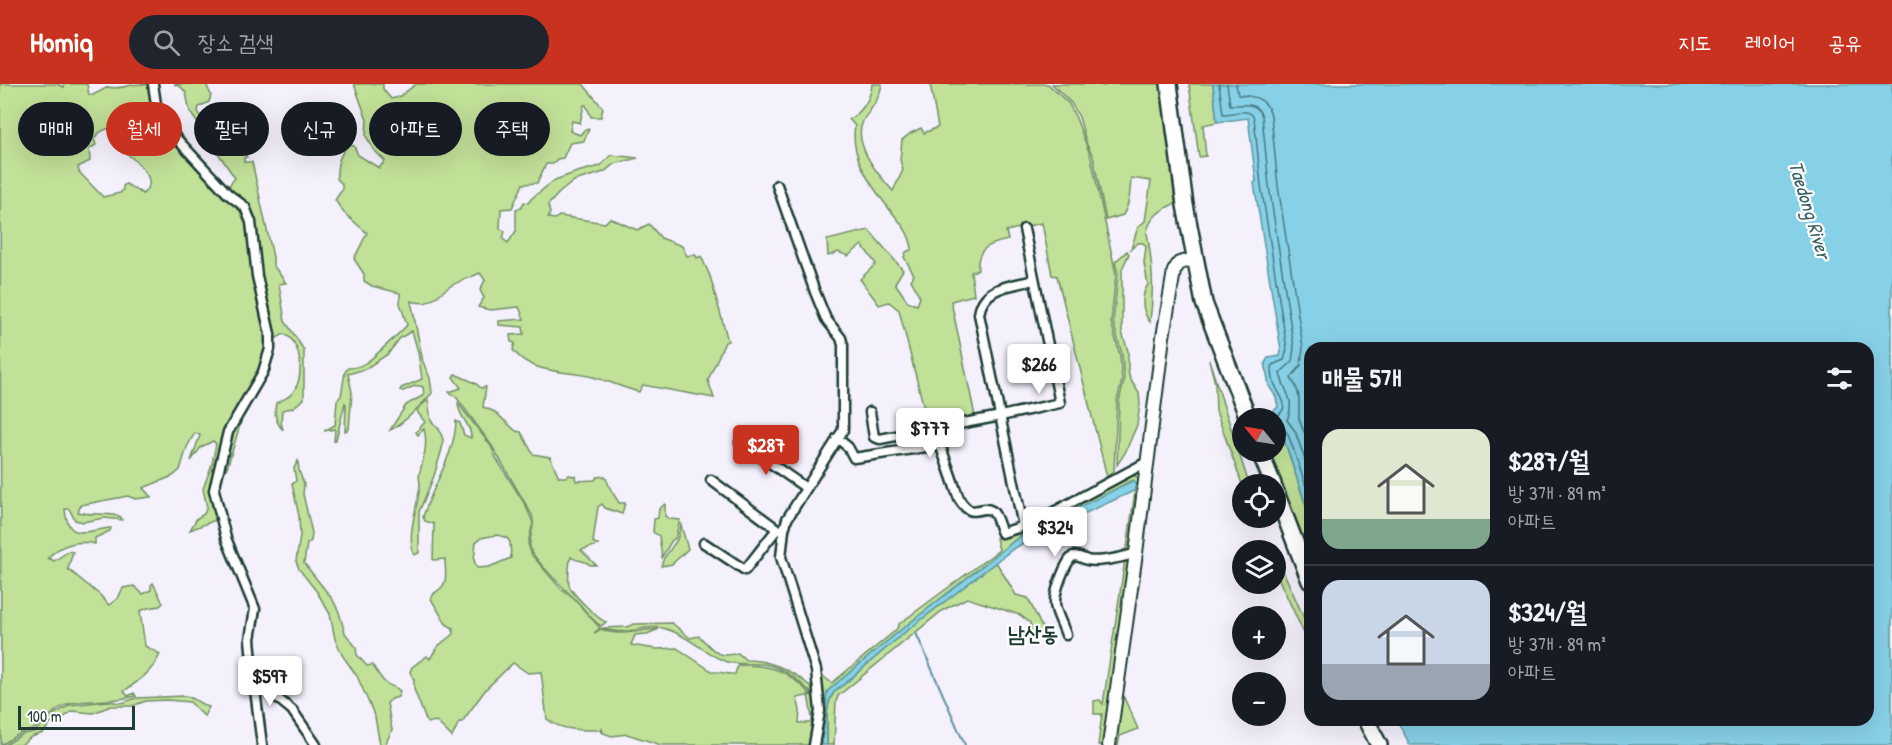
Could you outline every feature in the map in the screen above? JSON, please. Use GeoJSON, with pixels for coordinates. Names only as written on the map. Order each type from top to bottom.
{"type":"FeatureCollection","features":[{"type":"Feature","properties":{"kind":"highway"},"geometry":{"type":"LineString","coordinates":[[1169,84],[1185,205],[1204,303],[1244,408]]}},
{"type":"Feature","properties":{"kind":"highway"},"geometry":{"type":"LineString","coordinates":[[1286,519],[1304,565]]}},
{"type":"Feature","properties":{"kind":"highway"},"geometry":{"type":"LineString","coordinates":[[1369,726],[1379,745]]}},
{"type":"Feature","properties":{"kind":"main road"},"geometry":{"type":"LineString","coordinates":[[1109,745],[1137,553],[1173,271],[1179,263],[1195,259]]}},
{"type":"Feature","properties":{"kind":"street"},"geometry":{"type":"LineString","coordinates":[[153,84],[156,104],[176,138],[228,194],[245,207],[253,230],[257,276],[270,334],[270,349],[263,372],[228,432],[214,490],[226,538],[255,609],[250,639],[262,745]]}},
{"type":"Feature","properties":{"kind":"street"},"geometry":{"type":"LineString","coordinates":[[704,543],[745,570],[787,519],[843,430],[843,345],[841,338],[826,319],[777,185]]}},
{"type":"Feature","properties":{"kind":"street"},"geometry":{"type":"LineString","coordinates":[[870,412],[874,437],[880,439],[1060,403],[1024,229]]}},
{"type":"Feature","properties":{"kind":"street"},"geometry":{"type":"LineString","coordinates":[[1023,526],[979,314],[984,298],[989,293],[999,288],[1034,280]]}},
{"type":"Feature","properties":{"kind":"street"},"geometry":{"type":"LineString","coordinates":[[837,438],[849,447],[854,458],[939,445],[959,499],[967,509],[993,512],[1002,533],[1023,526],[1147,462]]}},
{"type":"Feature","properties":{"kind":"street"},"geometry":{"type":"LineString","coordinates":[[740,442],[807,488]]}},
{"type":"Feature","properties":{"kind":"street"},"geometry":{"type":"LineString","coordinates":[[711,480],[780,529]]}},
{"type":"Feature","properties":{"kind":"street"},"geometry":{"type":"LineString","coordinates":[[780,529],[781,557],[816,670],[820,711],[814,745]]}},
{"type":"Feature","properties":{"kind":"street"},"geometry":{"type":"LineString","coordinates":[[1066,635],[1055,604],[1059,582],[1069,559],[1073,556],[1089,560],[1126,557],[1137,553]]}},
{"type":"Feature","properties":{"kind":"street"},"geometry":{"type":"LineString","coordinates":[[253,672],[262,686],[292,710],[314,743]]}},
{"type":"Feature","properties":{"kind":"green space"},"geometry":{"type":"Polygon","coordinates":[[[0,84],[57,84],[64,87],[64,84],[87,84],[89,95],[93,95],[108,87],[152,84],[158,102],[106,102],[106,130],[94,139],[94,102],[18,102],[18,156],[90,156],[90,161],[78,167],[79,172],[103,197],[120,193],[126,184],[143,194],[149,185],[149,180],[144,170],[130,156],[182,156],[182,141],[244,208],[266,317],[268,355],[231,422],[217,473],[218,519],[190,530],[207,507],[203,489],[216,444],[213,441],[201,447],[191,461],[200,435],[195,433],[187,447],[180,470],[173,476],[143,488],[151,497],[135,499],[128,496],[81,505],[78,512],[116,516],[121,517],[122,520],[104,518],[83,522],[75,520],[69,509],[65,509],[70,527],[74,530],[86,532],[111,528],[110,531],[95,538],[95,544],[69,544],[58,549],[48,558],[54,561],[69,551],[73,552],[68,569],[109,605],[118,598],[123,588],[134,586],[143,594],[151,590],[153,583],[163,603],[160,606],[140,611],[145,646],[160,654],[149,671],[124,691],[128,696],[134,693],[136,696],[72,703],[56,710],[31,731],[21,733],[1,745],[0,84]]]}},
{"type":"Feature","properties":{"kind":"green space"},"geometry":{"type":"Polygon","coordinates":[[[174,84],[206,84],[211,95],[209,102],[194,102],[194,118],[190,112],[186,93],[174,84]]]}},
{"type":"Feature","properties":{"kind":"green space"},"geometry":{"type":"Polygon","coordinates":[[[354,84],[383,84],[383,89],[391,99],[399,97],[416,84],[583,84],[603,108],[601,117],[591,117],[584,105],[580,123],[572,121],[570,131],[580,135],[584,130],[589,129],[584,141],[570,143],[563,158],[557,159],[553,164],[546,164],[537,183],[523,184],[512,208],[501,209],[500,229],[505,231],[503,239],[508,243],[516,231],[516,210],[555,180],[600,166],[611,155],[638,158],[614,164],[604,172],[574,181],[548,205],[550,213],[548,218],[555,219],[559,216],[605,223],[610,218],[637,230],[649,224],[661,238],[682,246],[687,256],[695,254],[697,258],[701,256],[710,276],[728,341],[725,342],[708,380],[714,398],[643,385],[639,392],[593,377],[540,368],[530,364],[513,350],[515,343],[511,342],[510,335],[524,334],[523,327],[499,325],[499,321],[524,319],[519,307],[490,310],[478,307],[484,298],[480,290],[485,280],[480,273],[453,285],[428,302],[411,301],[423,362],[430,378],[432,393],[407,419],[390,430],[406,405],[424,395],[423,387],[420,386],[400,390],[422,379],[412,331],[400,338],[388,354],[365,369],[348,374],[352,392],[349,429],[345,431],[345,403],[334,441],[335,429],[324,431],[335,425],[337,400],[341,396],[345,372],[348,368],[360,366],[370,360],[407,325],[400,303],[400,293],[372,286],[364,281],[364,274],[354,259],[367,233],[344,213],[335,200],[342,190],[342,184],[337,179],[340,157],[357,156],[357,153],[379,168],[385,161],[380,156],[462,156],[462,102],[369,102],[369,141],[366,136],[367,120],[354,84]]]}},
{"type":"Feature","properties":{"kind":"green space"},"geometry":{"type":"Polygon","coordinates":[[[872,84],[882,84],[877,100],[863,121],[861,140],[869,159],[893,191],[903,170],[900,160],[902,140],[921,128],[924,133],[938,127],[930,84],[1048,84],[1069,104],[1091,157],[1116,274],[1111,322],[1120,355],[1122,381],[1117,401],[1114,471],[1107,477],[1057,276],[1052,275],[1042,223],[1006,231],[1008,240],[985,248],[979,257],[978,270],[971,272],[974,295],[951,301],[975,416],[989,413],[990,417],[929,428],[899,310],[889,302],[879,305],[860,279],[876,264],[862,245],[848,256],[838,252],[828,256],[827,240],[869,230],[903,270],[895,283],[908,302],[917,305],[920,297],[911,280],[914,275],[904,257],[906,252],[912,249],[909,238],[876,191],[855,149],[855,126],[849,119],[865,104],[872,84]]]}},
{"type":"Feature","properties":{"kind":"green space"},"geometry":{"type":"Polygon","coordinates":[[[1052,84],[1104,86],[1108,84],[1161,84],[1176,203],[1157,214],[1148,227],[1152,278],[1150,322],[1143,304],[1145,289],[1148,285],[1144,263],[1146,246],[1138,243],[1131,249],[1138,227],[1145,221],[1151,181],[1131,178],[1130,193],[1123,215],[1106,220],[1093,156],[1087,145],[1079,117],[1071,103],[1052,84]]]}},
{"type":"Feature","properties":{"kind":"green space"},"geometry":{"type":"Polygon","coordinates":[[[1189,84],[1213,84],[1217,122],[1203,125],[1206,156],[1199,157],[1189,84]]]}},
{"type":"Feature","properties":{"kind":"green space"},"geometry":{"type":"Polygon","coordinates":[[[220,156],[246,156],[244,162],[252,162],[273,265],[286,283],[279,284],[285,321],[304,350],[304,399],[292,408],[282,410],[283,430],[276,417],[276,403],[289,396],[295,389],[300,367],[294,343],[284,334],[275,339],[270,371],[243,415],[228,465],[218,485],[231,429],[269,361],[267,315],[251,217],[228,192],[235,178],[220,156]]]}},
{"type":"Feature","properties":{"kind":"green space"},"geometry":{"type":"Polygon","coordinates":[[[1127,251],[1129,254],[1122,269],[1122,332],[1128,351],[1130,379],[1139,393],[1140,404],[1137,425],[1117,465],[1119,401],[1124,381],[1122,354],[1113,322],[1118,274],[1115,262],[1127,251]]]}},
{"type":"Feature","properties":{"kind":"green space"},"geometry":{"type":"Polygon","coordinates":[[[1209,360],[1232,431],[1232,456],[1216,411],[1215,383],[1209,360]]]}},
{"type":"Feature","properties":{"kind":"green space"},"geometry":{"type":"Polygon","coordinates":[[[455,374],[481,388],[486,387],[483,407],[495,412],[516,431],[521,432],[533,454],[550,457],[559,477],[575,476],[576,481],[595,480],[597,477],[605,476],[619,503],[625,503],[622,514],[605,508],[602,504],[598,507],[593,542],[598,545],[581,550],[596,565],[590,565],[571,557],[570,559],[569,585],[586,606],[606,622],[601,626],[536,559],[530,547],[532,515],[492,446],[457,398],[449,392],[461,388],[453,377],[455,374]]]}},
{"type":"Feature","properties":{"kind":"green space"},"geometry":{"type":"Polygon","coordinates":[[[428,400],[431,421],[439,429],[443,439],[434,476],[419,512],[419,553],[414,555],[411,539],[420,485],[419,474],[426,445],[424,429],[418,435],[416,432],[425,422],[417,409],[428,400]]]}},
{"type":"Feature","properties":{"kind":"green space"},"geometry":{"type":"Polygon","coordinates":[[[458,403],[491,446],[526,506],[533,523],[528,544],[532,555],[561,589],[575,600],[600,628],[594,633],[601,629],[623,633],[659,629],[647,634],[635,635],[631,645],[656,649],[677,648],[713,672],[735,674],[738,665],[750,665],[778,670],[786,674],[811,695],[809,695],[817,697],[819,709],[812,745],[661,745],[627,734],[612,736],[603,733],[602,728],[602,732],[565,728],[547,719],[541,672],[528,673],[513,663],[486,689],[462,722],[459,722],[452,737],[436,721],[427,723],[410,672],[412,667],[427,656],[430,659],[437,647],[453,634],[453,628],[446,624],[431,599],[445,582],[445,559],[433,560],[434,524],[425,521],[423,517],[452,446],[456,421],[460,423],[464,435],[471,438],[471,433],[458,403]],[[496,535],[481,538],[476,542],[474,560],[477,568],[489,567],[511,558],[509,540],[496,535]],[[808,696],[797,698],[800,710],[799,723],[813,723],[808,696]]]}},
{"type":"Feature","properties":{"kind":"green space"},"geometry":{"type":"Polygon","coordinates":[[[1286,445],[1304,500],[1304,543],[1286,495],[1286,474],[1278,474],[1274,462],[1286,462],[1286,445]]]}},
{"type":"Feature","properties":{"kind":"green space"},"geometry":{"type":"Polygon","coordinates":[[[298,461],[312,533],[311,541],[307,544],[304,563],[333,600],[345,633],[356,647],[357,655],[367,666],[372,665],[384,681],[400,691],[398,697],[387,703],[392,730],[385,745],[380,745],[375,717],[357,676],[342,655],[335,639],[330,614],[296,561],[300,536],[299,516],[292,484],[296,481],[294,468],[298,461]]]}},
{"type":"Feature","properties":{"kind":"green space"},"geometry":{"type":"Polygon","coordinates":[[[1234,462],[1242,462],[1246,474],[1238,474],[1234,462]]]}},
{"type":"Feature","properties":{"kind":"green space"},"geometry":{"type":"Polygon","coordinates":[[[1131,475],[1141,478],[1132,549],[1128,553],[1120,555],[1120,552],[1127,548],[1136,484],[1130,481],[1083,507],[1019,537],[831,688],[827,692],[822,745],[816,745],[822,709],[820,674],[832,683],[896,630],[899,624],[999,550],[996,538],[1021,534],[1131,475]]]}},
{"type":"Feature","properties":{"kind":"green space"},"geometry":{"type":"Polygon","coordinates":[[[665,504],[665,516],[680,520],[675,539],[672,540],[662,557],[659,536],[653,532],[654,519],[658,518],[659,509],[665,504]]]}},
{"type":"Feature","properties":{"kind":"green space"},"geometry":{"type":"Polygon","coordinates":[[[681,525],[688,549],[672,564],[661,566],[677,540],[681,525]]]}},
{"type":"Feature","properties":{"kind":"green space"},"geometry":{"type":"Polygon","coordinates":[[[1125,560],[1129,560],[1104,745],[1098,745],[1102,714],[1094,714],[1094,701],[1100,700],[1103,704],[1125,560]]]}},
{"type":"Feature","properties":{"kind":"green space"},"geometry":{"type":"Polygon","coordinates":[[[996,562],[1016,595],[1028,598],[1046,636],[1032,634],[1030,623],[1020,615],[967,598],[943,610],[838,696],[834,745],[827,745],[829,703],[836,690],[904,633],[996,562]]]}},
{"type":"Feature","properties":{"kind":"green space"},"geometry":{"type":"Polygon","coordinates":[[[1286,578],[1304,618],[1304,633],[1286,594],[1286,578]]]}},
{"type":"Feature","properties":{"kind":"green space"},"geometry":{"type":"Polygon","coordinates":[[[672,623],[690,638],[699,636],[720,654],[738,653],[746,660],[781,667],[811,687],[815,684],[817,694],[813,695],[782,670],[767,665],[727,662],[666,629],[650,628],[619,632],[602,628],[672,623]]]}},
{"type":"Feature","properties":{"kind":"green space"},"geometry":{"type":"Polygon","coordinates":[[[1122,693],[1138,729],[1120,736],[1118,745],[1113,745],[1122,693]]]}},
{"type":"Feature","properties":{"kind":"green space"},"geometry":{"type":"Polygon","coordinates":[[[185,696],[209,707],[204,716],[190,702],[167,700],[146,701],[132,706],[111,706],[93,713],[72,711],[62,719],[51,723],[43,733],[31,737],[21,745],[5,745],[23,734],[34,732],[56,713],[70,705],[107,701],[122,703],[136,698],[185,696]]]}},
{"type":"Feature","properties":{"kind":"water","name":"Taedong River"},"geometry":{"type":"Polygon","coordinates":[[[1213,84],[1892,84],[1892,745],[1410,745],[1400,726],[1874,726],[1874,342],[1304,342],[1304,500],[1286,445],[1286,408],[1277,408],[1276,397],[1269,386],[1265,363],[1268,358],[1280,356],[1281,350],[1254,183],[1256,181],[1248,118],[1217,122],[1213,84]]]}},
{"type":"Feature","properties":{"kind":"water"},"geometry":{"type":"Polygon","coordinates":[[[1134,480],[1136,484],[1134,491],[1044,532],[1013,549],[904,633],[836,690],[827,711],[827,745],[822,745],[827,692],[831,688],[1019,537],[1134,480]]]}},
{"type":"Feature","properties":{"kind":"waterway"},"geometry":{"type":"LineString","coordinates":[[916,633],[965,745]]}},
{"type":"Feature","properties":{"kind":"district","name":"남산동"},"geometry":{"type":"Point","coordinates":[1033,634]}}]}
